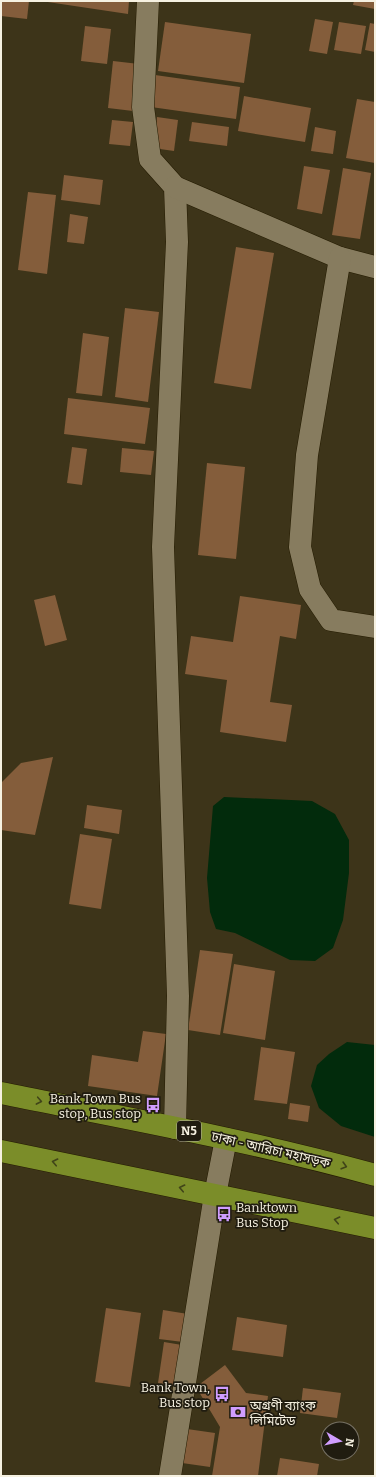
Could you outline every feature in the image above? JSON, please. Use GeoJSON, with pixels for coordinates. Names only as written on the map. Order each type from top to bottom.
{"type":"FeatureCollection","features":[{"type":"Feature","properties":{"kind":"highway","name":"ঢাকা - আরিচা মহাসড়ক"},"geometry":{"type":"LineString","coordinates":[[1,1093],[226,1139],[326,1161],[375,1175]]}},
{"type":"Feature","properties":{"kind":"highway"},"geometry":{"type":"LineString","coordinates":[[1,1150],[375,1228]]}},
{"type":"Feature","properties":{"kind":"street"},"geometry":{"type":"LineString","coordinates":[[148,1],[143,107],[150,159],[175,187],[340,258],[375,267]]}},
{"type":"Feature","properties":{"kind":"street"},"geometry":{"type":"LineString","coordinates":[[175,187],[177,242],[163,547],[178,996],[175,1128]]}},
{"type":"Feature","properties":{"kind":"street"},"geometry":{"type":"LineString","coordinates":[[340,258],[307,455],[300,547],[310,589],[331,620],[375,627]]}},
{"type":"Feature","properties":{"kind":"street"},"geometry":{"type":"LineString","coordinates":[[170,1476],[215,1195],[226,1139]]}},
{"type":"Feature","properties":{"kind":"shaded area"},"geometry":{"type":"Polygon","coordinates":[[[224,797],[312,801],[335,814],[349,840],[349,873],[343,920],[333,948],[315,961],[290,960],[235,933],[216,929],[210,912],[207,878],[213,806],[224,797]]]}},
{"type":"Feature","properties":{"kind":"shaded area"},"geometry":{"type":"Polygon","coordinates":[[[347,1042],[375,1045],[375,1137],[341,1126],[319,1108],[311,1086],[317,1065],[329,1054],[347,1042]]]}},
{"type":"Feature","properties":{"kind":"building"},"geometry":{"type":"Polygon","coordinates":[[[1,1],[29,1],[27,19],[1,16],[1,1]]]}},
{"type":"Feature","properties":{"kind":"building"},"geometry":{"type":"Polygon","coordinates":[[[41,1],[129,1],[128,14],[41,1]]]}},
{"type":"Feature","properties":{"kind":"building"},"geometry":{"type":"Polygon","coordinates":[[[354,1],[375,1],[375,9],[353,5],[354,1]]]}},
{"type":"Feature","properties":{"kind":"building"},"geometry":{"type":"Polygon","coordinates":[[[315,19],[333,22],[327,54],[309,51],[315,19]]]}},
{"type":"Feature","properties":{"kind":"building"},"geometry":{"type":"Polygon","coordinates":[[[165,22],[251,34],[244,83],[158,71],[165,22]]]}},
{"type":"Feature","properties":{"kind":"building"},"geometry":{"type":"Polygon","coordinates":[[[339,22],[366,26],[361,54],[334,50],[339,22]]]}},
{"type":"Feature","properties":{"kind":"building"},"geometry":{"type":"Polygon","coordinates":[[[370,23],[375,24],[375,52],[365,50],[370,23]]]}},
{"type":"Feature","properties":{"kind":"building"},"geometry":{"type":"Polygon","coordinates":[[[85,26],[111,29],[107,64],[81,61],[85,26]]]}},
{"type":"Feature","properties":{"kind":"building"},"geometry":{"type":"Polygon","coordinates":[[[113,61],[139,64],[133,111],[108,108],[113,61]]]}},
{"type":"Feature","properties":{"kind":"building"},"geometry":{"type":"Polygon","coordinates":[[[155,75],[240,87],[236,119],[151,107],[155,75]]]}},
{"type":"Feature","properties":{"kind":"building"},"geometry":{"type":"Polygon","coordinates":[[[244,96],[311,108],[305,142],[238,131],[244,96]]]}},
{"type":"Feature","properties":{"kind":"building"},"geometry":{"type":"Polygon","coordinates":[[[357,99],[375,102],[375,163],[346,158],[357,99]]]}},
{"type":"Feature","properties":{"kind":"building"},"geometry":{"type":"Polygon","coordinates":[[[157,117],[178,120],[174,151],[153,148],[157,117]]]}},
{"type":"Feature","properties":{"kind":"building"},"geometry":{"type":"Polygon","coordinates":[[[112,120],[133,122],[130,146],[109,144],[112,120]]]}},
{"type":"Feature","properties":{"kind":"building"},"geometry":{"type":"Polygon","coordinates":[[[192,122],[229,127],[227,146],[189,141],[192,122]]]}},
{"type":"Feature","properties":{"kind":"building"},"geometry":{"type":"Polygon","coordinates":[[[315,127],[336,131],[333,154],[311,151],[315,127]]]}},
{"type":"Feature","properties":{"kind":"building"},"geometry":{"type":"Polygon","coordinates":[[[304,166],[330,170],[322,214],[297,209],[304,166]]]}},
{"type":"Feature","properties":{"kind":"building"},"geometry":{"type":"Polygon","coordinates":[[[343,168],[371,173],[360,239],[332,235],[343,168]]]}},
{"type":"Feature","properties":{"kind":"building"},"geometry":{"type":"Polygon","coordinates":[[[64,175],[103,180],[100,205],[61,200],[64,175]]]}},
{"type":"Feature","properties":{"kind":"building"},"geometry":{"type":"Polygon","coordinates":[[[28,192],[56,195],[47,274],[18,270],[28,192]]]}},
{"type":"Feature","properties":{"kind":"building"},"geometry":{"type":"Polygon","coordinates":[[[70,214],[88,217],[84,244],[67,242],[70,214]]]}},
{"type":"Feature","properties":{"kind":"building"},"geometry":{"type":"Polygon","coordinates":[[[236,247],[274,253],[251,389],[214,383],[236,247]]]}},
{"type":"Feature","properties":{"kind":"building"},"geometry":{"type":"Polygon","coordinates":[[[125,308],[159,312],[148,402],[115,397],[125,308]]]}},
{"type":"Feature","properties":{"kind":"building"},"geometry":{"type":"Polygon","coordinates":[[[83,333],[109,337],[102,396],[76,393],[83,333]]]}},
{"type":"Feature","properties":{"kind":"building"},"geometry":{"type":"Polygon","coordinates":[[[68,398],[150,408],[145,444],[64,434],[68,398]]]}},
{"type":"Feature","properties":{"kind":"building"},"geometry":{"type":"Polygon","coordinates":[[[72,447],[87,449],[82,485],[67,483],[72,447]]]}},
{"type":"Feature","properties":{"kind":"building"},"geometry":{"type":"Polygon","coordinates":[[[122,448],[154,451],[151,475],[120,472],[122,448]]]}},
{"type":"Feature","properties":{"kind":"building"},"geometry":{"type":"Polygon","coordinates":[[[207,463],[245,467],[236,559],[198,555],[207,463]]]}},
{"type":"Feature","properties":{"kind":"building"},"geometry":{"type":"Polygon","coordinates":[[[55,595],[67,640],[45,646],[34,600],[55,595]]]}},
{"type":"Feature","properties":{"kind":"building"},"geometry":{"type":"Polygon","coordinates":[[[240,596],[301,605],[296,639],[280,636],[270,702],[292,705],[286,742],[220,732],[227,680],[185,674],[191,636],[233,642],[240,596]]]}},
{"type":"Feature","properties":{"kind":"building"},"geometry":{"type":"Polygon","coordinates":[[[53,757],[35,835],[1,830],[1,783],[21,763],[53,757]]]}},
{"type":"Feature","properties":{"kind":"building"},"geometry":{"type":"Polygon","coordinates":[[[87,805],[122,810],[119,834],[84,828],[87,805]]]}},
{"type":"Feature","properties":{"kind":"building"},"geometry":{"type":"Polygon","coordinates":[[[80,834],[112,839],[101,909],[69,904],[80,834]]]}},
{"type":"Feature","properties":{"kind":"building"},"geometry":{"type":"Polygon","coordinates":[[[200,950],[233,954],[220,1035],[188,1030],[200,950]]]}},
{"type":"Feature","properties":{"kind":"building"},"geometry":{"type":"Polygon","coordinates":[[[234,964],[275,971],[265,1040],[223,1033],[234,964]]]}},
{"type":"Feature","properties":{"kind":"building"},"geometry":{"type":"Polygon","coordinates":[[[143,1031],[166,1034],[157,1096],[88,1086],[92,1055],[138,1062],[143,1031]]]}},
{"type":"Feature","properties":{"kind":"building"},"geometry":{"type":"Polygon","coordinates":[[[261,1047],[295,1052],[287,1104],[254,1100],[261,1047]]]}},
{"type":"Feature","properties":{"kind":"building"},"geometry":{"type":"Polygon","coordinates":[[[290,1103],[310,1106],[308,1122],[288,1119],[290,1103]]]}},
{"type":"Feature","properties":{"kind":"building"},"geometry":{"type":"Polygon","coordinates":[[[106,1308],[141,1313],[130,1387],[95,1382],[106,1308]]]}},
{"type":"Feature","properties":{"kind":"building"},"geometry":{"type":"Polygon","coordinates":[[[163,1310],[188,1314],[183,1342],[159,1339],[163,1310]]]}},
{"type":"Feature","properties":{"kind":"building"},"geometry":{"type":"Polygon","coordinates":[[[237,1317],[287,1325],[283,1357],[232,1350],[237,1317]]]}},
{"type":"Feature","properties":{"kind":"building"},"geometry":{"type":"Polygon","coordinates":[[[164,1342],[188,1346],[183,1387],[158,1383],[164,1342]]]}},
{"type":"Feature","properties":{"kind":"building","name":"অগ্রণী ব্যাংক লিমিটেড"},"geometry":{"type":"Polygon","coordinates":[[[225,1365],[246,1393],[268,1396],[258,1476],[212,1476],[220,1427],[196,1387],[225,1365]]]}},
{"type":"Feature","properties":{"kind":"building"},"geometry":{"type":"Polygon","coordinates":[[[303,1388],[341,1393],[337,1418],[300,1413],[303,1388]]]}},
{"type":"Feature","properties":{"kind":"building"},"geometry":{"type":"Polygon","coordinates":[[[180,1428],[215,1433],[210,1467],[175,1462],[180,1428]]]}},
{"type":"Feature","properties":{"kind":"building"},"geometry":{"type":"Polygon","coordinates":[[[280,1458],[319,1464],[317,1476],[277,1476],[280,1458]]]}},
{"type":"Feature","properties":{"kind":"place","name":"Bank Town Bus stop, Bus stop"},"geometry":{"type":"Point","coordinates":[153,1105]}},
{"type":"Feature","properties":{"kind":"place","name":"Banktown Bus Stop"},"geometry":{"type":"Point","coordinates":[224,1214]}},
{"type":"Feature","properties":{"kind":"place","name":"Bank Town, Bus stop"},"geometry":{"type":"Point","coordinates":[222,1394]}},
{"type":"Feature","properties":{"kind":"place","name":"অগ্রণী ব্যাংক লিমিটেড"},"geometry":{"type":"Point","coordinates":[238,1412]}}]}
